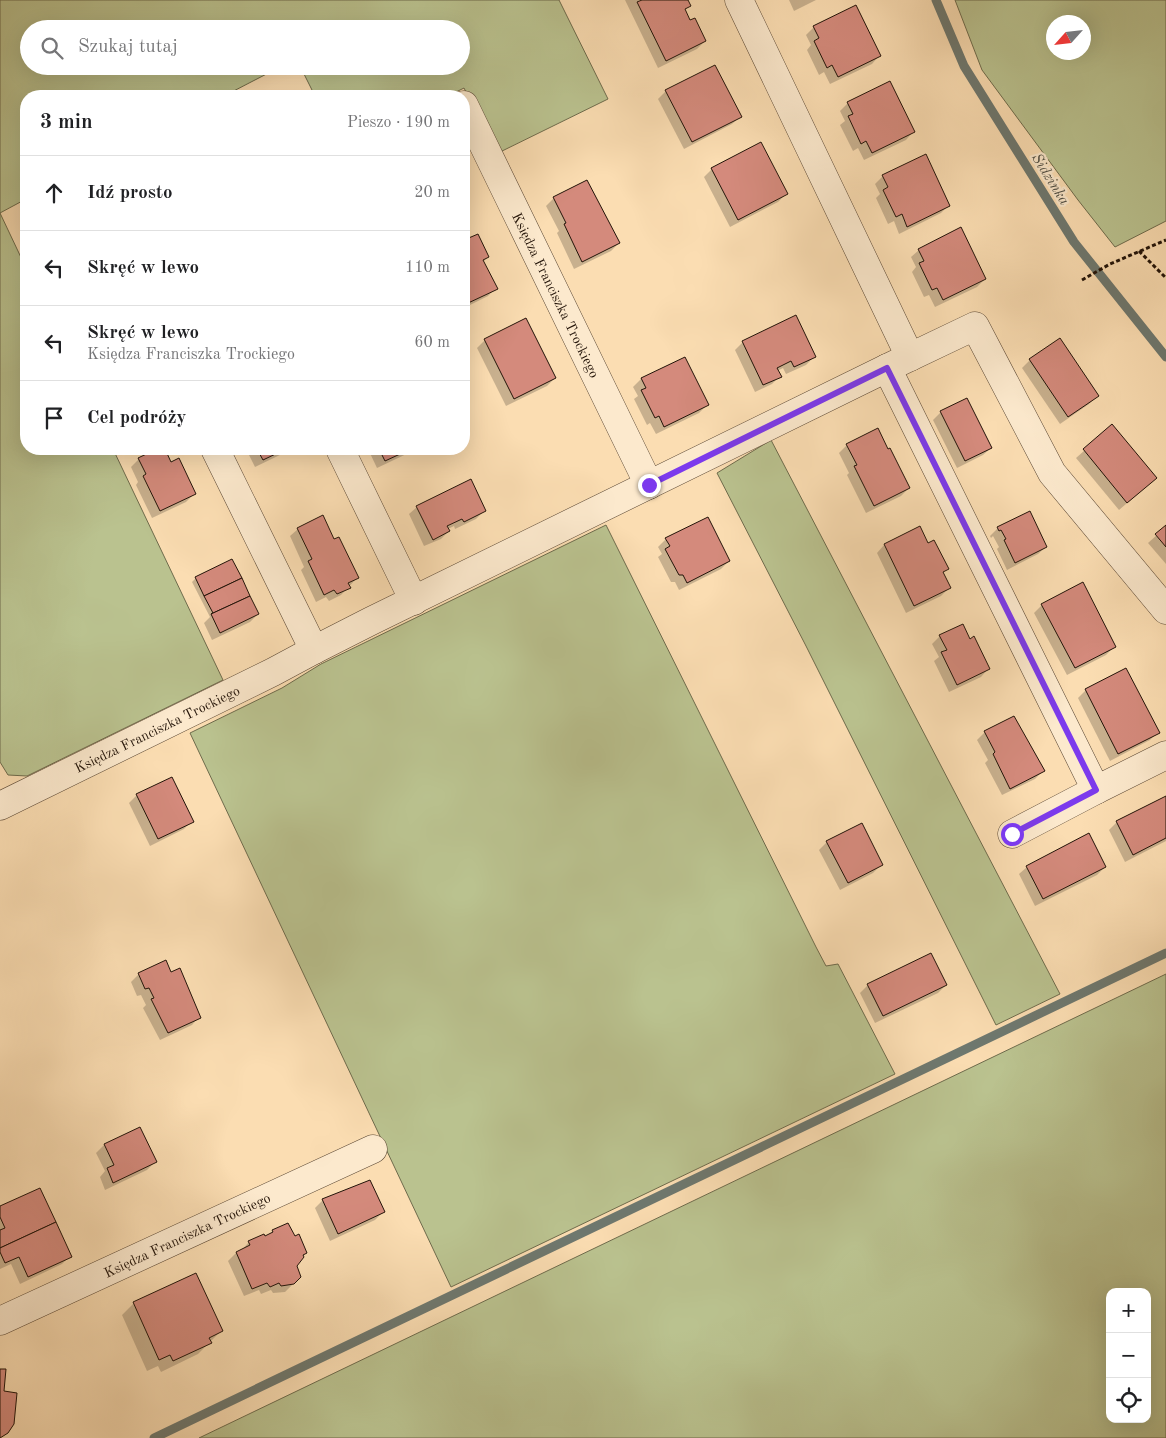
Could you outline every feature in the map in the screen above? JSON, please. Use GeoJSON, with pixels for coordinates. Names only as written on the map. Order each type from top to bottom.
{"type":"FeatureCollection","features":[{"type":"Feature","properties":{"kind":"street"},"geometry":{"type":"LineString","coordinates":[[740,0],[899,362],[1096,790]]}},
{"type":"Feature","properties":{"kind":"street","name":"Księdza Franciszka Trockiego"},"geometry":{"type":"LineString","coordinates":[[470,117],[649,485]]}},
{"type":"Feature","properties":{"kind":"street","name":"Księdza Franciszka Trockiego"},"geometry":{"type":"LineString","coordinates":[[0,806],[975,326],[1052,473],[1166,610]]}},
{"type":"Feature","properties":{"kind":"street"},"geometry":{"type":"LineString","coordinates":[[218,455],[314,650]]}},
{"type":"Feature","properties":{"kind":"street"},"geometry":{"type":"LineString","coordinates":[[343,455],[414,601]]}},
{"type":"Feature","properties":{"kind":"street"},"geometry":{"type":"LineString","coordinates":[[1012,834],[1166,755]]}},
{"type":"Feature","properties":{"kind":"street","name":"Księdza Franciszka Trockiego"},"geometry":{"type":"LineString","coordinates":[[0,1321],[373,1149]]}},
{"type":"Feature","properties":{"kind":"path"},"geometry":{"type":"LineString","coordinates":[[1082,280],[1110,264],[1166,240]]}},
{"type":"Feature","properties":{"kind":"path"},"geometry":{"type":"LineString","coordinates":[[1139,251],[1166,278]]}},
{"type":"Feature","properties":{"kind":"green space"},"geometry":{"type":"Polygon","coordinates":[[[0,0],[559,0],[608,99],[496,154],[470,100],[470,90],[465,90],[464,88],[460,90],[312,90],[304,75],[470,75],[470,20],[20,20],[20,75],[265,75],[236,90],[20,90],[20,202],[0,213],[0,0]]]}},
{"type":"Feature","properties":{"kind":"green space"},"geometry":{"type":"Polygon","coordinates":[[[955,0],[1166,0],[1166,221],[1115,247],[982,70],[955,0]]]}},
{"type":"Feature","properties":{"kind":"green space"},"geometry":{"type":"Polygon","coordinates":[[[0,213],[20,255],[20,455],[116,455],[223,680],[27,776],[8,775],[0,762],[0,213]]]}},
{"type":"Feature","properties":{"kind":"green space"},"geometry":{"type":"Polygon","coordinates":[[[771,440],[1060,994],[996,1025],[717,473],[771,440]]]}},
{"type":"Feature","properties":{"kind":"green space"},"geometry":{"type":"Polygon","coordinates":[[[606,525],[826,966],[838,964],[895,1074],[451,1287],[190,733],[282,688],[321,664],[606,525]]]}},
{"type":"Feature","properties":{"kind":"green space"},"geometry":{"type":"Polygon","coordinates":[[[1166,974],[1166,1438],[199,1438],[1166,974]]]}},
{"type":"Feature","properties":{"kind":"building"},"geometry":{"type":"Polygon","coordinates":[[[642,0],[688,0],[691,6],[685,9],[690,20],[695,18],[706,41],[666,61],[637,2],[642,0]]]}},
{"type":"Feature","properties":{"kind":"building"},"geometry":{"type":"Polygon","coordinates":[[[856,5],[881,56],[838,77],[832,65],[827,68],[814,41],[819,38],[813,26],[856,5]]]}},
{"type":"Feature","properties":{"kind":"building"},"geometry":{"type":"Polygon","coordinates":[[[715,65],[742,117],[692,142],[665,90],[715,65]]]}},
{"type":"Feature","properties":{"kind":"building"},"geometry":{"type":"Polygon","coordinates":[[[890,81],[915,132],[872,153],[866,141],[861,144],[848,116],[853,114],[847,102],[890,81]]]}},
{"type":"Feature","properties":{"kind":"building"},"geometry":{"type":"Polygon","coordinates":[[[761,142],[788,194],[738,220],[711,168],[761,142]]]}},
{"type":"Feature","properties":{"kind":"building"},"geometry":{"type":"Polygon","coordinates":[[[926,154],[950,206],[907,227],[902,214],[896,217],[883,190],[888,187],[882,175],[926,154]]]}},
{"type":"Feature","properties":{"kind":"building"},"geometry":{"type":"Polygon","coordinates":[[[587,180],[620,243],[582,262],[553,197],[587,180]]]}},
{"type":"Feature","properties":{"kind":"building"},"geometry":{"type":"Polygon","coordinates":[[[961,227],[986,279],[943,300],[937,288],[932,290],[919,263],[924,261],[918,249],[961,227]]]}},
{"type":"Feature","properties":{"kind":"building"},"geometry":{"type":"Polygon","coordinates":[[[478,234],[489,257],[483,260],[498,289],[470,302],[470,237],[478,234]]]}},
{"type":"Feature","properties":{"kind":"building"},"geometry":{"type":"Polygon","coordinates":[[[796,315],[816,357],[794,367],[791,361],[777,368],[782,377],[763,385],[742,341],[796,315]]]}},
{"type":"Feature","properties":{"kind":"building"},"geometry":{"type":"Polygon","coordinates":[[[526,318],[556,378],[514,399],[484,339],[526,318]]]}},
{"type":"Feature","properties":{"kind":"building"},"geometry":{"type":"Polygon","coordinates":[[[1060,338],[1099,396],[1068,417],[1029,359],[1060,338]]]}},
{"type":"Feature","properties":{"kind":"building"},"geometry":{"type":"Polygon","coordinates":[[[685,357],[709,405],[664,427],[659,416],[655,418],[641,390],[646,388],[641,378],[685,357]]]}},
{"type":"Feature","properties":{"kind":"building"},"geometry":{"type":"Polygon","coordinates":[[[967,398],[992,448],[965,461],[940,411],[967,398]]]}},
{"type":"Feature","properties":{"kind":"building"},"geometry":{"type":"Polygon","coordinates":[[[1112,424],[1157,478],[1127,503],[1083,449],[1112,424]]]}},
{"type":"Feature","properties":{"kind":"building"},"geometry":{"type":"Polygon","coordinates":[[[878,428],[910,488],[874,506],[854,466],[857,465],[846,444],[878,428]]]}},
{"type":"Feature","properties":{"kind":"building"},"geometry":{"type":"Polygon","coordinates":[[[144,455],[168,455],[171,462],[179,458],[196,494],[160,511],[143,476],[146,474],[138,458],[144,455]]]}},
{"type":"Feature","properties":{"kind":"building"},"geometry":{"type":"Polygon","coordinates":[[[260,455],[273,455],[263,460],[260,455]]]}},
{"type":"Feature","properties":{"kind":"building"},"geometry":{"type":"Polygon","coordinates":[[[382,455],[398,455],[385,461],[382,455]]]}},
{"type":"Feature","properties":{"kind":"building"},"geometry":{"type":"Polygon","coordinates":[[[471,479],[486,511],[464,522],[462,519],[447,526],[450,531],[433,540],[416,506],[471,479]]]}},
{"type":"Feature","properties":{"kind":"building"},"geometry":{"type":"Polygon","coordinates":[[[1030,511],[1047,547],[1015,563],[1004,540],[1006,539],[997,527],[1030,511]]]}},
{"type":"Feature","properties":{"kind":"building"},"geometry":{"type":"Polygon","coordinates":[[[323,515],[334,539],[339,537],[359,578],[348,583],[351,588],[337,594],[334,590],[324,595],[308,561],[312,559],[297,528],[323,515]]]}},
{"type":"Feature","properties":{"kind":"building"},"geometry":{"type":"Polygon","coordinates":[[[708,517],[730,561],[687,583],[683,575],[679,575],[665,549],[670,546],[665,538],[708,517]]]}},
{"type":"Feature","properties":{"kind":"building"},"geometry":{"type":"Polygon","coordinates":[[[1166,525],[1166,547],[1155,534],[1166,525]]]}},
{"type":"Feature","properties":{"kind":"building"},"geometry":{"type":"Polygon","coordinates":[[[920,526],[928,543],[934,540],[949,569],[943,572],[951,588],[914,606],[884,544],[920,526]]]}},
{"type":"Feature","properties":{"kind":"building"},"geometry":{"type":"Polygon","coordinates":[[[232,559],[242,578],[204,596],[195,577],[232,559]]]}},
{"type":"Feature","properties":{"kind":"building"},"geometry":{"type":"Polygon","coordinates":[[[242,578],[250,596],[211,614],[213,613],[204,596],[242,578]]]}},
{"type":"Feature","properties":{"kind":"building"},"geometry":{"type":"Polygon","coordinates":[[[1083,582],[1116,647],[1075,668],[1041,604],[1083,582]]]}},
{"type":"Feature","properties":{"kind":"building"},"geometry":{"type":"Polygon","coordinates":[[[250,596],[259,614],[220,633],[211,614],[250,596]]]}},
{"type":"Feature","properties":{"kind":"building"},"geometry":{"type":"Polygon","coordinates":[[[963,624],[970,639],[974,636],[990,669],[957,685],[941,652],[947,650],[939,635],[963,624]]]}},
{"type":"Feature","properties":{"kind":"building"},"geometry":{"type":"Polygon","coordinates":[[[1126,668],[1160,733],[1118,754],[1085,689],[1126,668]]]}},
{"type":"Feature","properties":{"kind":"building"},"geometry":{"type":"Polygon","coordinates":[[[1014,716],[1045,771],[1010,789],[984,731],[1014,716]]]}},
{"type":"Feature","properties":{"kind":"building"},"geometry":{"type":"Polygon","coordinates":[[[172,777],[194,822],[158,839],[136,794],[172,777]]]}},
{"type":"Feature","properties":{"kind":"building"},"geometry":{"type":"Polygon","coordinates":[[[1166,796],[1166,838],[1133,855],[1116,821],[1166,796]]]}},
{"type":"Feature","properties":{"kind":"building"},"geometry":{"type":"Polygon","coordinates":[[[862,823],[883,865],[848,883],[826,841],[862,823]]]}},
{"type":"Feature","properties":{"kind":"building"},"geometry":{"type":"Polygon","coordinates":[[[1089,833],[1106,867],[1043,899],[1026,866],[1089,833]]]}},
{"type":"Feature","properties":{"kind":"building"},"geometry":{"type":"Polygon","coordinates":[[[931,953],[947,985],[883,1016],[867,984],[931,953]]]}},
{"type":"Feature","properties":{"kind":"building"},"geometry":{"type":"Polygon","coordinates":[[[166,960],[171,972],[180,968],[201,1018],[168,1033],[151,999],[154,998],[149,988],[145,989],[138,973],[166,960]]]}},
{"type":"Feature","properties":{"kind":"building"},"geometry":{"type":"Polygon","coordinates":[[[140,1127],[157,1162],[113,1183],[107,1168],[114,1165],[104,1144],[140,1127]]]}},
{"type":"Feature","properties":{"kind":"building"},"geometry":{"type":"Polygon","coordinates":[[[370,1180],[385,1212],[338,1234],[322,1199],[370,1180]]]}},
{"type":"Feature","properties":{"kind":"building"},"geometry":{"type":"Polygon","coordinates":[[[40,1188],[56,1222],[0,1248],[0,1230],[5,1228],[0,1217],[0,1206],[40,1188]]]}},
{"type":"Feature","properties":{"kind":"building"},"geometry":{"type":"Polygon","coordinates":[[[56,1222],[72,1257],[28,1277],[19,1257],[5,1263],[0,1248],[56,1222]]]}},
{"type":"Feature","properties":{"kind":"building"},"geometry":{"type":"Polygon","coordinates":[[[288,1223],[295,1236],[299,1234],[307,1253],[303,1255],[304,1257],[297,1266],[301,1277],[294,1284],[281,1286],[279,1283],[270,1287],[267,1283],[252,1289],[236,1252],[250,1245],[248,1241],[264,1234],[265,1236],[273,1232],[272,1230],[288,1223]]]}},
{"type":"Feature","properties":{"kind":"building"},"geometry":{"type":"Polygon","coordinates":[[[196,1273],[223,1331],[209,1338],[212,1343],[173,1361],[170,1355],[159,1360],[133,1302],[196,1273]]]}},
{"type":"Feature","properties":{"kind":"building"},"geometry":{"type":"Polygon","coordinates":[[[0,1369],[6,1369],[4,1391],[17,1393],[14,1424],[8,1433],[0,1438],[0,1369]]]}},
{"type":"Feature","properties":{"kind":"waterway","name":"Sidzinka"},"geometry":{"type":"LineString","coordinates":[[936,0],[964,66],[1074,242],[1166,357]]}},
{"type":"Feature","properties":{"kind":"waterway"},"geometry":{"type":"LineString","coordinates":[[154,1438],[1166,953]]}},
{"type":"Feature","properties":{"kind":"route"},"geometry":{"type":"LineString","coordinates":[[649,485],[887,368],[1096,790],[1012,834]]}}]}
